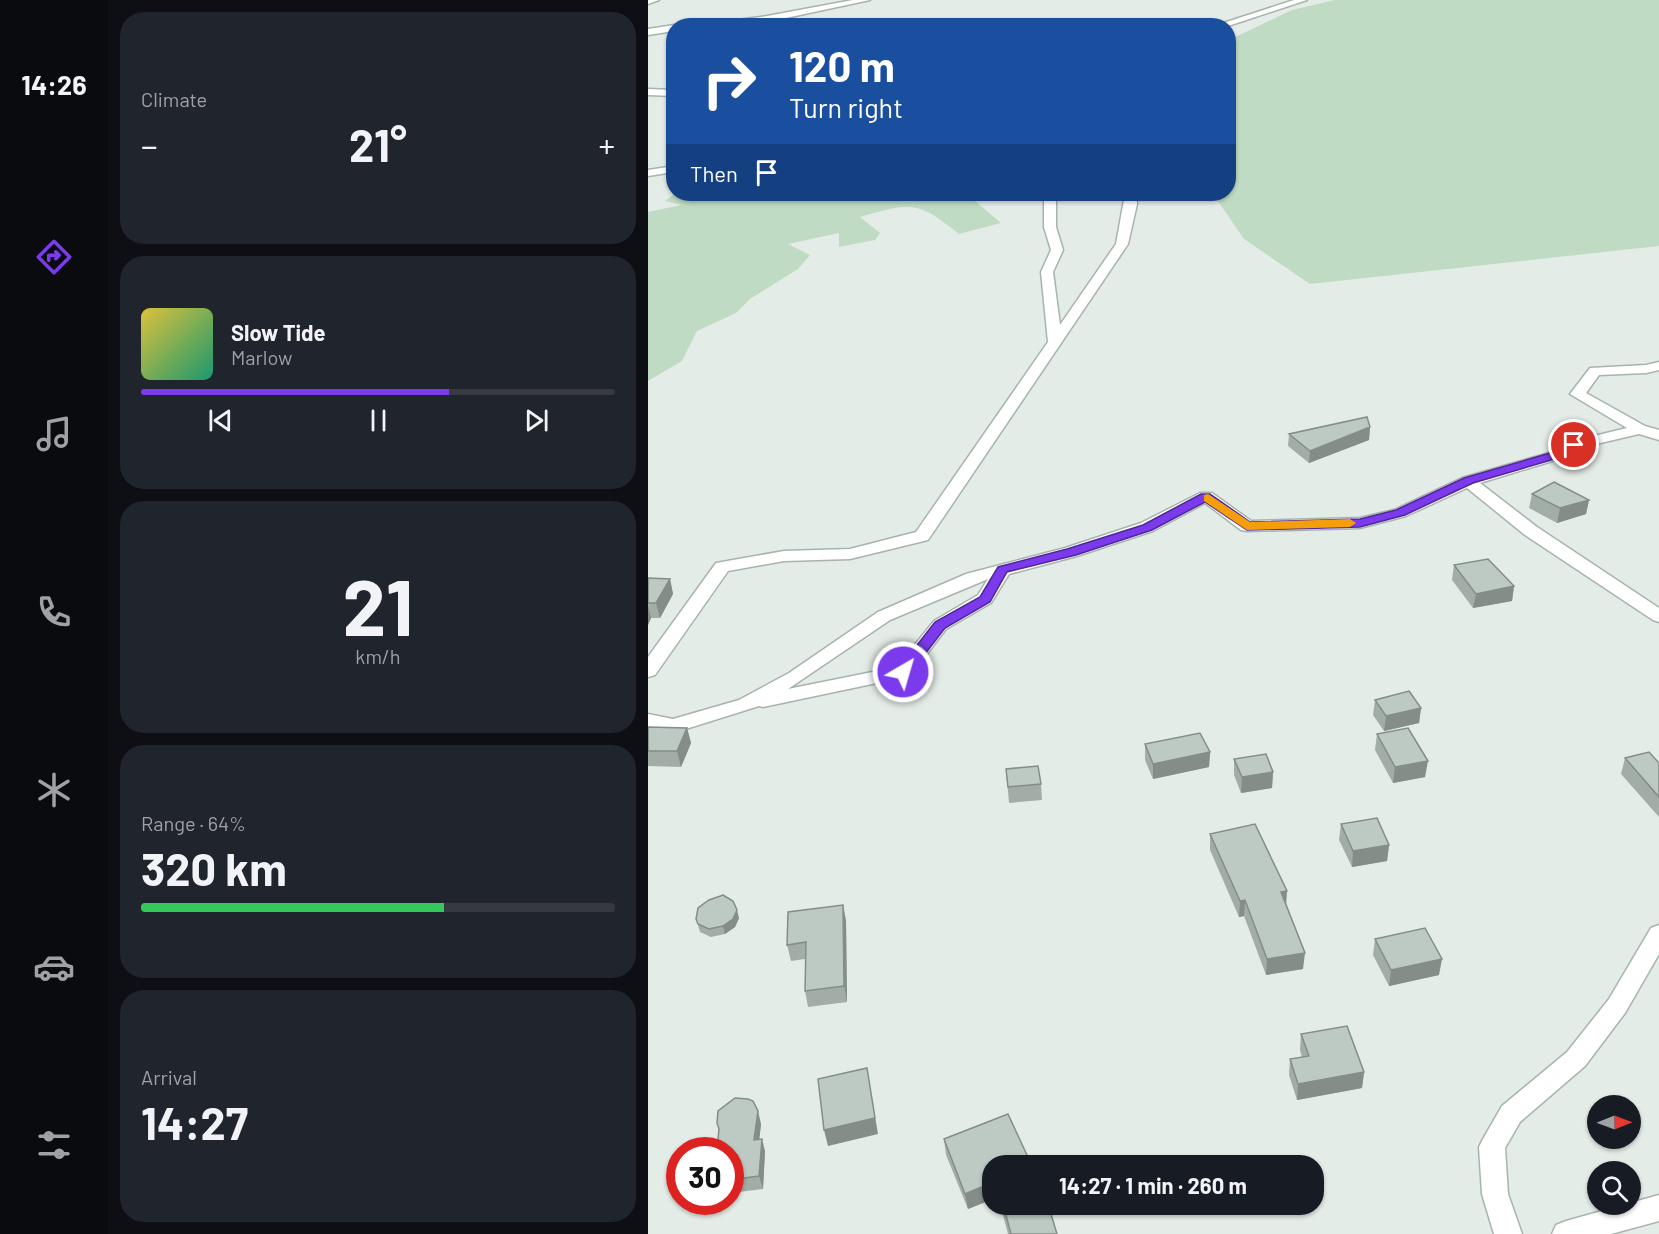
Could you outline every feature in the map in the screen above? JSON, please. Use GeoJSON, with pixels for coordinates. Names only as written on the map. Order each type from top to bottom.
{"type":"FeatureCollection","features":[{"type":"Feature","properties":{"kind":"street"},"geometry":{"type":"LineString","coordinates":[[648,1],[655,0]]}},
{"type":"Feature","properties":{"kind":"street"},"geometry":{"type":"LineString","coordinates":[[772,18],[866,0]]}},
{"type":"Feature","properties":{"kind":"street"},"geometry":{"type":"LineString","coordinates":[[1236,20],[1303,0]]}},
{"type":"Feature","properties":{"kind":"street"},"geometry":{"type":"LineString","coordinates":[[648,32],[666,29]]}},
{"type":"Feature","properties":{"kind":"street"},"geometry":{"type":"LineString","coordinates":[[648,92],[666,93]]}},
{"type":"Feature","properties":{"kind":"street"},"geometry":{"type":"LineString","coordinates":[[648,174],[666,171]]}},
{"type":"Feature","properties":{"kind":"street"},"geometry":{"type":"LineString","coordinates":[[1050,201],[1050,227],[1057,250],[1047,272],[1055,342]]}},
{"type":"Feature","properties":{"kind":"street"},"geometry":{"type":"LineString","coordinates":[[648,671],[722,567],[784,556],[850,554],[922,536],[1122,244],[1131,201]]}},
{"type":"Feature","properties":{"kind":"street"},"geometry":{"type":"LineString","coordinates":[[1659,366],[1646,369],[1595,371],[1577,394],[1640,429],[1659,435]]}},
{"type":"Feature","properties":{"kind":"street"},"geometry":{"type":"LineString","coordinates":[[746,705],[796,677],[884,616],[972,578],[1071,552],[1148,527],[1206,496],[1247,526],[1360,523],[1400,513],[1468,481],[1554,456],[1574,445],[1640,429]]}},
{"type":"Feature","properties":{"kind":"street"},"geometry":{"type":"LineString","coordinates":[[1468,481],[1531,531],[1659,616]]}},
{"type":"Feature","properties":{"kind":"street"},"geometry":{"type":"LineString","coordinates":[[648,721],[673,726],[746,705],[903,672],[940,625],[985,599],[1002,570]]}},
{"type":"Feature","properties":{"kind":"street"},"geometry":{"type":"LineString","coordinates":[[1508,1234],[1495,1194],[1492,1147],[1511,1114],[1576,1059],[1617,1006],[1659,934]]}},
{"type":"Feature","properties":{"kind":"street"},"geometry":{"type":"LineString","coordinates":[[1566,1234],[1659,1208]]}},
{"type":"Feature","properties":{"kind":"green space"},"geometry":{"type":"Polygon","coordinates":[[[1335,0],[1659,0],[1659,246],[1310,284],[1244,239],[1218,201],[1236,201],[1236,37],[1292,10],[1335,0]]]}},
{"type":"Feature","properties":{"kind":"green space"},"geometry":{"type":"Polygon","coordinates":[[[665,201],[975,201],[1001,223],[959,234],[933,215],[922,210],[902,207],[860,217],[880,233],[875,240],[839,247],[839,233],[788,244],[810,255],[798,269],[750,299],[736,313],[697,331],[682,361],[648,381],[648,212],[681,205],[665,201]]]}},
{"type":"Feature","properties":{"kind":"building"},"geometry":{"type":"Polygon","coordinates":[[[1367,417],[1370,427],[1310,451],[1289,434],[1367,417]]]}},
{"type":"Feature","properties":{"kind":"building"},"geometry":{"type":"Polygon","coordinates":[[[1554,482],[1589,500],[1560,508],[1532,494],[1554,482]]]}},
{"type":"Feature","properties":{"kind":"building"},"geometry":{"type":"Polygon","coordinates":[[[1488,559],[1514,586],[1476,594],[1454,565],[1488,559]]]}},
{"type":"Feature","properties":{"kind":"building"},"geometry":{"type":"Polygon","coordinates":[[[648,578],[670,579],[656,603],[648,603],[648,578]]]}},
{"type":"Feature","properties":{"kind":"building"},"geometry":{"type":"Polygon","coordinates":[[[1409,691],[1421,708],[1386,716],[1375,700],[1409,691]]]}},
{"type":"Feature","properties":{"kind":"building"},"geometry":{"type":"Polygon","coordinates":[[[648,727],[687,728],[677,751],[648,751],[648,727]]]}},
{"type":"Feature","properties":{"kind":"building"},"geometry":{"type":"Polygon","coordinates":[[[1408,728],[1428,761],[1395,767],[1377,734],[1408,728]]]}},
{"type":"Feature","properties":{"kind":"building"},"geometry":{"type":"Polygon","coordinates":[[[1200,733],[1210,752],[1153,764],[1145,744],[1200,733]]]}},
{"type":"Feature","properties":{"kind":"building"},"geometry":{"type":"Polygon","coordinates":[[[1649,752],[1659,763],[1659,797],[1625,758],[1649,752]]]}},
{"type":"Feature","properties":{"kind":"building"},"geometry":{"type":"Polygon","coordinates":[[[1266,754],[1273,772],[1242,777],[1234,759],[1266,754]]]}},
{"type":"Feature","properties":{"kind":"building"},"geometry":{"type":"Polygon","coordinates":[[[1038,766],[1041,784],[1008,787],[1006,769],[1038,766]]]}},
{"type":"Feature","properties":{"kind":"building"},"geometry":{"type":"Polygon","coordinates":[[[1377,818],[1389,845],[1353,851],[1341,824],[1377,818]]]}},
{"type":"Feature","properties":{"kind":"building"},"geometry":{"type":"Polygon","coordinates":[[[1255,824],[1287,891],[1281,892],[1305,953],[1267,959],[1245,900],[1240,901],[1210,834],[1255,824]]]}},
{"type":"Feature","properties":{"kind":"building"},"geometry":{"type":"Polygon","coordinates":[[[723,895],[733,901],[737,910],[733,919],[723,926],[709,929],[698,924],[696,919],[698,908],[709,900],[723,895]]]}},
{"type":"Feature","properties":{"kind":"building"},"geometry":{"type":"Polygon","coordinates":[[[843,905],[844,986],[805,991],[806,942],[787,945],[788,912],[843,905]]]}},
{"type":"Feature","properties":{"kind":"building"},"geometry":{"type":"Polygon","coordinates":[[[1425,928],[1442,959],[1391,970],[1375,939],[1425,928]]]}},
{"type":"Feature","properties":{"kind":"building"},"geometry":{"type":"Polygon","coordinates":[[[1347,1026],[1364,1072],[1298,1084],[1290,1059],[1309,1056],[1301,1034],[1347,1026]]]}},
{"type":"Feature","properties":{"kind":"building"},"geometry":{"type":"Polygon","coordinates":[[[867,1068],[875,1118],[824,1130],[818,1079],[867,1068]]]}},
{"type":"Feature","properties":{"kind":"building"},"geometry":{"type":"Polygon","coordinates":[[[735,1098],[753,1101],[758,1111],[754,1140],[762,1139],[759,1176],[744,1178],[744,1137],[718,1137],[718,1111],[735,1098]]]}},
{"type":"Feature","properties":{"kind":"building"},"geometry":{"type":"Polygon","coordinates":[[[1008,1114],[1027,1155],[982,1155],[982,1187],[965,1194],[944,1139],[1008,1114]]]}},
{"type":"Feature","properties":{"kind":"building"},"geometry":{"type":"Polygon","coordinates":[[[1006,1215],[1051,1215],[1057,1234],[1011,1234],[1006,1215]]]}},
{"type":"Feature","properties":{"kind":"slow traffic"},"geometry":{"type":"LineString","coordinates":[[1208,498],[1247,526],[1350,523]]}},
{"type":"Feature","properties":{"kind":"route"},"geometry":{"type":"LineString","coordinates":[[903,672],[940,625],[985,599],[1002,570],[1071,552],[1148,527],[1206,496],[1247,526],[1360,523],[1400,513],[1468,481],[1554,456],[1574,445]]}}]}
